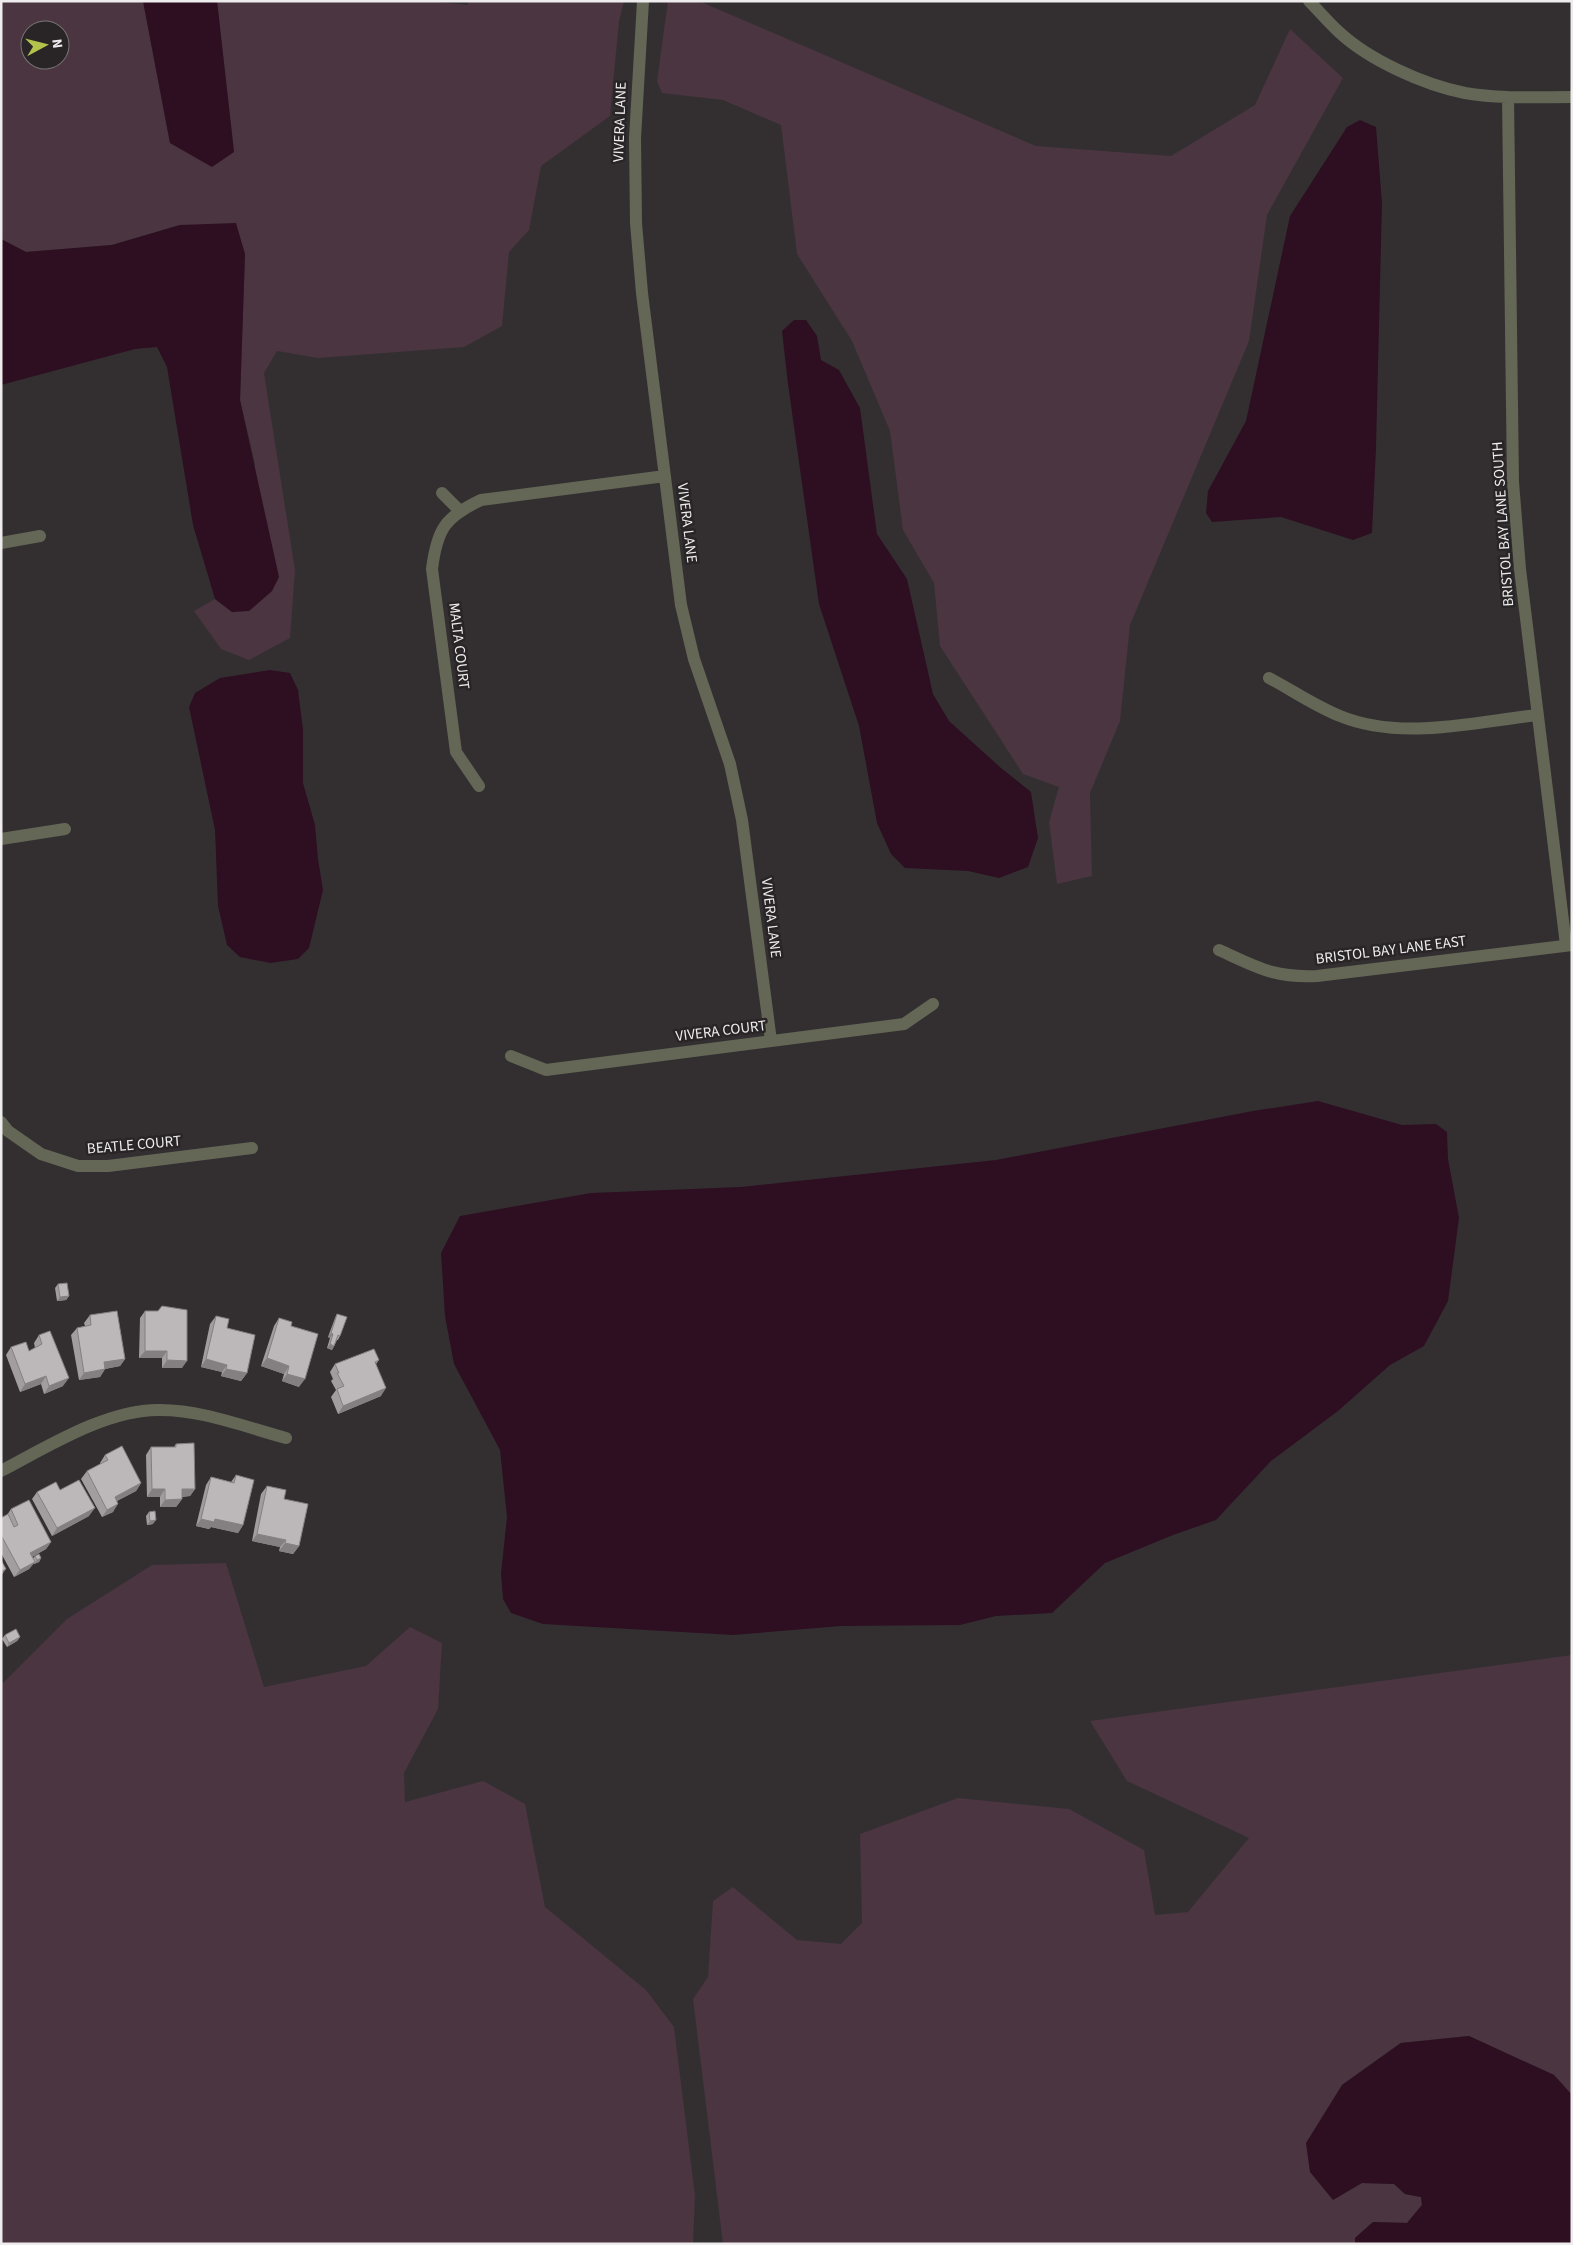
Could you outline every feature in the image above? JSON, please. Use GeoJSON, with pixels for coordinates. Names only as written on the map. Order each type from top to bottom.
{"type":"FeatureCollection","features":[{"type":"Feature","properties":{"kind":"street","name":"VIVERA LANE"},"geometry":{"type":"LineString","coordinates":[[642,1],[634,138],[636,223],[642,293],[681,605],[694,659],[730,764],[742,820],[771,1041]]}},
{"type":"Feature","properties":{"kind":"street"},"geometry":{"type":"LineString","coordinates":[[1309,1],[1340,33],[1383,63],[1426,82],[1457,91],[1508,97],[1572,97]]}},
{"type":"Feature","properties":{"kind":"street","name":"BRISTOL BAY LANE SOUTH"},"geometry":{"type":"LineString","coordinates":[[1508,97],[1513,482],[1520,569],[1537,715],[1569,945]]}},
{"type":"Feature","properties":{"kind":"street","name":"MALTA COURT"},"geometry":{"type":"LineString","coordinates":[[479,786],[456,752],[432,569],[434,549],[442,528],[458,510],[481,500],[665,476]]}},
{"type":"Feature","properties":{"kind":"street"},"geometry":{"type":"LineString","coordinates":[[442,494],[458,510]]}},
{"type":"Feature","properties":{"kind":"street"},"geometry":{"type":"LineString","coordinates":[[1,542],[40,536]]}},
{"type":"Feature","properties":{"kind":"street"},"geometry":{"type":"LineString","coordinates":[[1269,678],[1340,716],[1375,726],[1412,729],[1537,715]]}},
{"type":"Feature","properties":{"kind":"street"},"geometry":{"type":"LineString","coordinates":[[1,839],[65,829]]}},
{"type":"Feature","properties":{"kind":"street","name":"BRISTOL BAY LANE EAST"},"geometry":{"type":"LineString","coordinates":[[1219,950],[1268,972],[1291,977],[1316,976],[1569,945]]}},
{"type":"Feature","properties":{"kind":"street","name":"VIVERA COURT"},"geometry":{"type":"LineString","coordinates":[[511,1056],[546,1070],[904,1024],[933,1004]]}},
{"type":"Feature","properties":{"kind":"street","name":"BEATLE COURT"},"geometry":{"type":"LineString","coordinates":[[1,1122],[8,1131],[41,1154],[78,1166],[108,1166],[252,1148]]}},
{"type":"Feature","properties":{"kind":"street"},"geometry":{"type":"LineString","coordinates":[[1,1471],[82,1429],[119,1416],[158,1409],[194,1413],[286,1438]]}},
{"type":"Feature","properties":{"kind":"shaded area"},"geometry":{"type":"Polygon","coordinates":[[[1,1],[143,1],[170,143],[234,152],[217,1],[429,1],[468,5],[468,1],[624,1],[619,21],[610,116],[541,166],[529,230],[509,252],[502,326],[464,347],[318,358],[277,351],[264,373],[295,570],[290,638],[249,660],[221,649],[194,611],[215,599],[232,612],[255,464],[240,400],[245,254],[180,225],[112,245],[26,252],[1,239],[1,1]]]}},
{"type":"Feature","properties":{"kind":"shaded area"},"geometry":{"type":"Polygon","coordinates":[[[143,1],[217,1],[234,152],[212,167],[170,143],[143,1]]]}},
{"type":"Feature","properties":{"kind":"shaded area"},"geometry":{"type":"Polygon","coordinates":[[[668,1],[699,1],[1036,146],[1171,156],[1255,105],[1290,29],[1343,78],[1267,215],[1249,341],[1130,625],[1120,721],[1090,793],[1092,876],[1057,884],[1049,822],[1059,787],[1023,774],[940,646],[934,583],[903,530],[890,431],[852,341],[797,254],[781,125],[723,100],[662,93],[657,81],[668,1]]]}},
{"type":"Feature","properties":{"kind":"shaded area"},"geometry":{"type":"Polygon","coordinates":[[[1360,120],[1376,127],[1382,203],[1372,533],[1353,540],[1281,517],[1212,522],[1206,513],[1208,491],[1246,421],[1290,216],[1347,127],[1360,120]]]}},
{"type":"Feature","properties":{"kind":"shaded area"},"geometry":{"type":"Polygon","coordinates":[[[236,223],[245,254],[240,400],[279,577],[272,591],[249,611],[232,612],[215,599],[193,525],[167,367],[157,347],[135,349],[1,385],[1,239],[26,252],[112,245],[180,225],[236,223]]]}},
{"type":"Feature","properties":{"kind":"shaded area"},"geometry":{"type":"Polygon","coordinates":[[[794,320],[806,320],[817,336],[821,360],[839,370],[860,408],[877,534],[907,579],[933,694],[949,721],[1031,792],[1038,838],[1028,867],[999,878],[968,871],[905,868],[891,854],[877,823],[859,726],[819,604],[782,331],[794,320]]]}},
{"type":"Feature","properties":{"kind":"shaded area"},"geometry":{"type":"Polygon","coordinates":[[[270,670],[290,673],[298,690],[303,730],[303,783],[315,825],[323,890],[309,948],[298,959],[270,963],[240,957],[227,945],[218,906],[215,830],[189,707],[195,693],[220,678],[270,670]]]}},
{"type":"Feature","properties":{"kind":"shaded area"},"geometry":{"type":"Polygon","coordinates":[[[1318,1101],[1402,1125],[1436,1124],[1447,1132],[1448,1159],[1459,1218],[1448,1301],[1424,1346],[1390,1365],[1338,1411],[1271,1461],[1216,1520],[1173,1535],[1105,1563],[1052,1613],[996,1616],[960,1625],[841,1626],[733,1635],[543,1624],[511,1613],[503,1599],[501,1573],[507,1517],[500,1450],[454,1364],[445,1316],[441,1253],[460,1216],[591,1193],[741,1187],[996,1160],[1253,1111],[1318,1101]]]}},
{"type":"Feature","properties":{"kind":"shaded area"},"geometry":{"type":"Polygon","coordinates":[[[226,1563],[264,1687],[366,1666],[410,1627],[442,1643],[438,1709],[404,1773],[405,1802],[483,1781],[525,1804],[545,1907],[646,1990],[674,2027],[695,2196],[693,2244],[1,2244],[1,1685],[67,1619],[152,1565],[226,1563]]]}},
{"type":"Feature","properties":{"kind":"shaded area"},"geometry":{"type":"Polygon","coordinates":[[[1572,1655],[1572,2095],[1554,2075],[1469,2036],[1400,2043],[1342,2085],[1362,2183],[1394,2184],[1405,2194],[1421,2197],[1422,2205],[1407,2223],[1373,2222],[1355,2238],[1355,2244],[723,2244],[693,1999],[708,1977],[713,1901],[733,1887],[797,1940],[841,1944],[862,1923],[860,1834],[958,1798],[1069,1809],[1144,1850],[1155,1915],[1188,1912],[1249,1838],[1127,1781],[1090,1721],[1572,1655]]]}},
{"type":"Feature","properties":{"kind":"shaded area"},"geometry":{"type":"Polygon","coordinates":[[[1469,2036],[1554,2075],[1572,2095],[1572,2244],[1355,2244],[1355,2238],[1373,2222],[1407,2223],[1422,2205],[1421,2197],[1405,2194],[1394,2184],[1362,2183],[1333,2200],[1310,2172],[1306,2143],[1342,2085],[1401,2043],[1469,2036]]]}},
{"type":"Feature","properties":{"kind":"building"},"geometry":{"type":"Polygon","coordinates":[[[67,1283],[69,1296],[60,1297],[58,1284],[67,1283]]]}},
{"type":"Feature","properties":{"kind":"building"},"geometry":{"type":"Polygon","coordinates":[[[162,1306],[187,1310],[187,1361],[167,1360],[167,1351],[145,1351],[145,1311],[158,1311],[162,1306]]]}},
{"type":"Feature","properties":{"kind":"building"},"geometry":{"type":"Polygon","coordinates":[[[117,1311],[125,1359],[104,1362],[105,1369],[84,1373],[77,1328],[91,1325],[90,1315],[117,1311]]]}},
{"type":"Feature","properties":{"kind":"building"},"geometry":{"type":"Polygon","coordinates":[[[337,1314],[347,1317],[334,1346],[330,1344],[333,1334],[331,1333],[337,1314]]]}},
{"type":"Feature","properties":{"kind":"building"},"geometry":{"type":"Polygon","coordinates":[[[216,1316],[229,1319],[227,1328],[255,1335],[247,1373],[226,1369],[227,1365],[206,1359],[216,1316]]]}},
{"type":"Feature","properties":{"kind":"building"},"geometry":{"type":"Polygon","coordinates":[[[279,1318],[292,1322],[291,1326],[318,1334],[305,1379],[287,1374],[289,1366],[267,1358],[279,1318]]]}},
{"type":"Feature","properties":{"kind":"building"},"geometry":{"type":"Polygon","coordinates":[[[50,1331],[69,1378],[49,1386],[46,1376],[25,1384],[11,1347],[26,1342],[29,1351],[42,1344],[39,1335],[50,1331]]]}},
{"type":"Feature","properties":{"kind":"building"},"geometry":{"type":"Polygon","coordinates":[[[374,1349],[379,1360],[375,1362],[386,1388],[343,1406],[337,1389],[344,1386],[337,1373],[339,1373],[335,1364],[374,1349]]]}},
{"type":"Feature","properties":{"kind":"building"},"geometry":{"type":"Polygon","coordinates":[[[194,1443],[195,1489],[182,1489],[182,1499],[165,1500],[165,1489],[152,1489],[151,1447],[176,1447],[176,1444],[194,1443]]]}},
{"type":"Feature","properties":{"kind":"building"},"geometry":{"type":"Polygon","coordinates":[[[122,1446],[141,1483],[115,1497],[118,1504],[107,1510],[87,1471],[108,1460],[105,1455],[122,1446]]]}},
{"type":"Feature","properties":{"kind":"building"},"geometry":{"type":"Polygon","coordinates":[[[236,1475],[254,1480],[243,1525],[215,1519],[214,1522],[201,1519],[211,1477],[234,1483],[236,1475]]]}},
{"type":"Feature","properties":{"kind":"building"},"geometry":{"type":"Polygon","coordinates":[[[79,1480],[95,1508],[57,1528],[37,1492],[56,1482],[60,1490],[79,1480]]]}},
{"type":"Feature","properties":{"kind":"building"},"geometry":{"type":"Polygon","coordinates":[[[267,1486],[286,1490],[284,1499],[308,1504],[299,1546],[285,1543],[286,1540],[257,1534],[267,1486]]]}},
{"type":"Feature","properties":{"kind":"building"},"geometry":{"type":"Polygon","coordinates":[[[29,1500],[51,1542],[30,1553],[35,1562],[20,1570],[1,1535],[1,1518],[8,1514],[14,1527],[18,1525],[11,1509],[29,1500]]]}},
{"type":"Feature","properties":{"kind":"building"},"geometry":{"type":"Polygon","coordinates":[[[155,1511],[156,1520],[150,1521],[149,1512],[155,1511]]]}},
{"type":"Feature","properties":{"kind":"building"},"geometry":{"type":"Polygon","coordinates":[[[39,1554],[41,1558],[37,1560],[35,1556],[39,1554]]]}},
{"type":"Feature","properties":{"kind":"building"},"geometry":{"type":"Polygon","coordinates":[[[1,1560],[6,1569],[1,1572],[1,1560]]]}},
{"type":"Feature","properties":{"kind":"building"},"geometry":{"type":"Polygon","coordinates":[[[16,1629],[20,1637],[9,1643],[5,1635],[16,1629]]]}}]}
